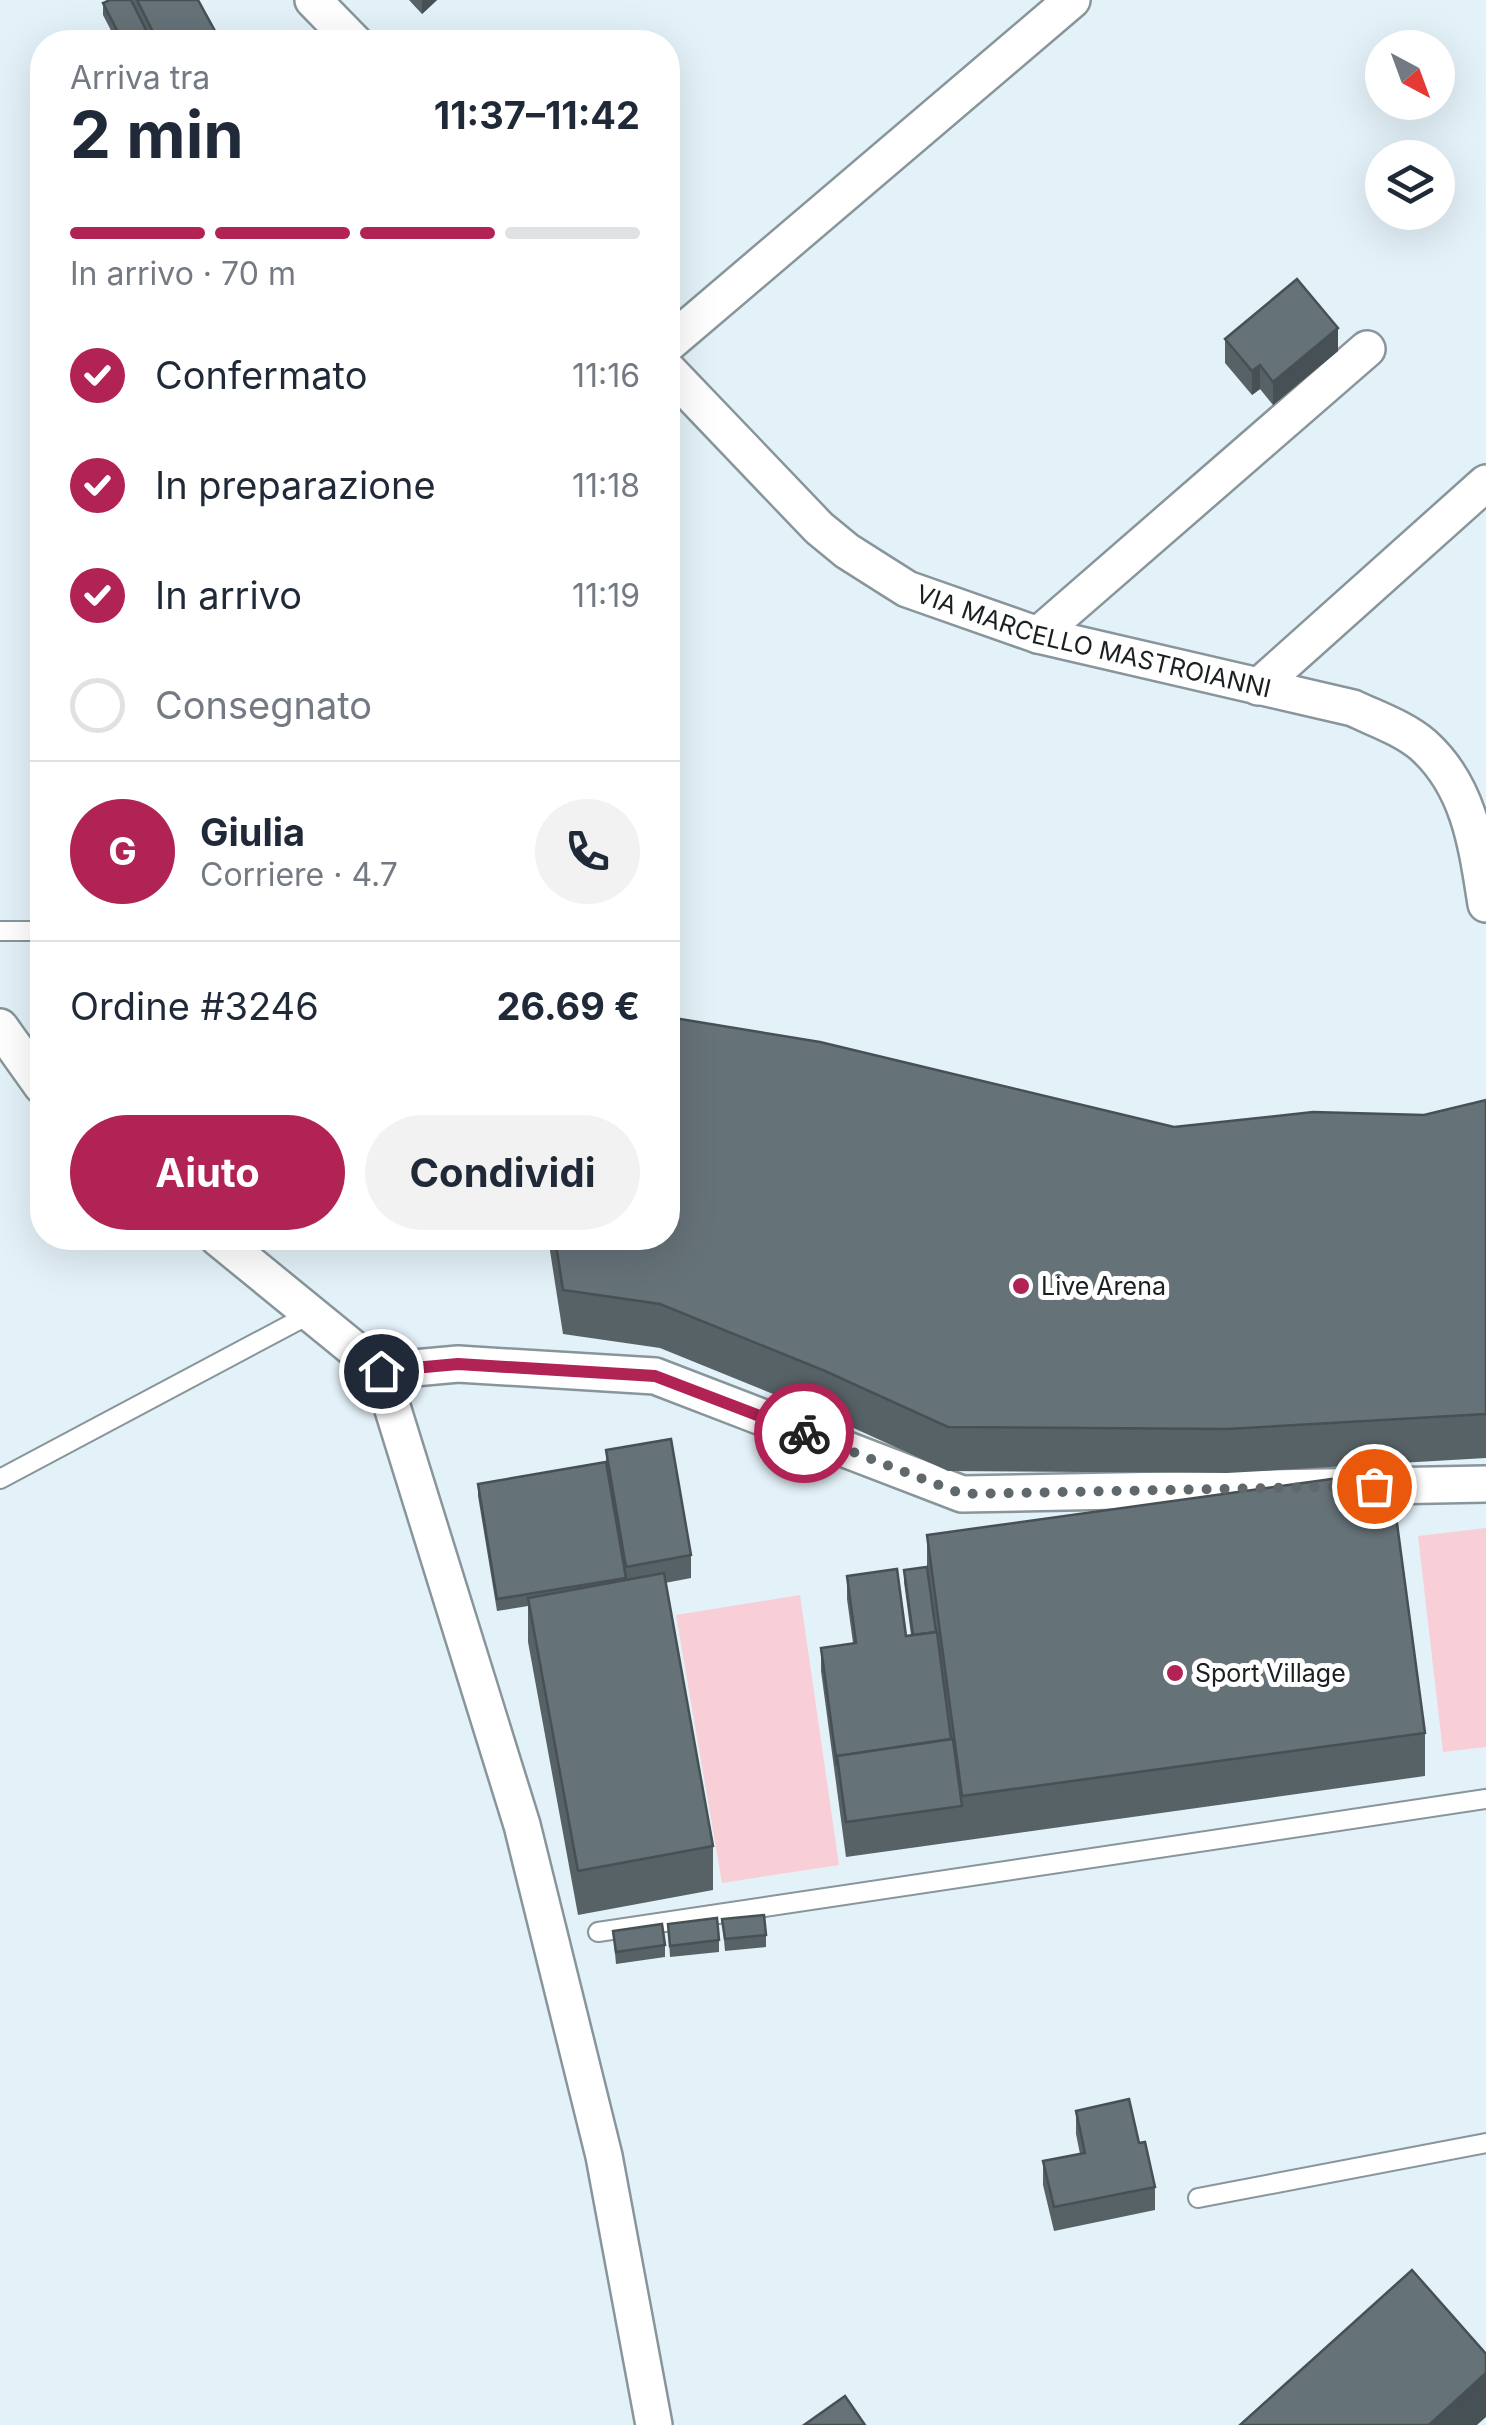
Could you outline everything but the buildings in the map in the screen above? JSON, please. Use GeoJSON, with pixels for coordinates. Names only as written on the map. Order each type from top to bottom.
{"type":"FeatureCollection","features":[{"type":"Feature","properties":{"kind":"street"},"geometry":{"type":"LineString","coordinates":[[313,0],[342,30]]}},
{"type":"Feature","properties":{"kind":"street"},"geometry":{"type":"LineString","coordinates":[[680,334],[1072,0]]}},
{"type":"Feature","properties":{"kind":"street"},"geometry":{"type":"LineString","coordinates":[[1038,635],[1367,349]]}},
{"type":"Feature","properties":{"kind":"street","name":"VIA MARCELLO MASTROIANNI"},"geometry":{"type":"LineString","coordinates":[[680,383],[819,528],[907,589],[1038,635],[1353,708],[1424,746],[1461,799],[1475,830],[1486,904]]}},
{"type":"Feature","properties":{"kind":"street"},"geometry":{"type":"LineString","coordinates":[[1258,687],[1486,483]]}},
{"type":"Feature","properties":{"kind":"street"},"geometry":{"type":"LineString","coordinates":[[0,1027],[30,1069]]}},
{"type":"Feature","properties":{"kind":"street"},"geometry":{"type":"LineString","coordinates":[[233,1250],[381,1371],[527,1842],[604,2156],[654,2425]]}},
{"type":"Feature","properties":{"kind":"street"},"geometry":{"type":"LineString","coordinates":[[381,1371],[458,1364],[655,1376],[962,1494],[1486,1484]]}},
{"type":"Feature","properties":{"kind":"lane"},"geometry":{"type":"LineString","coordinates":[[0,931],[30,931]]}},
{"type":"Feature","properties":{"kind":"lane"},"geometry":{"type":"LineString","coordinates":[[0,1478],[312,1314]]}},
{"type":"Feature","properties":{"kind":"lane"},"geometry":{"type":"LineString","coordinates":[[598,1932],[1486,1799]]}},
{"type":"Feature","properties":{"kind":"lane"},"geometry":{"type":"LineString","coordinates":[[1198,2198],[1486,2144]]}},
{"type":"Feature","properties":{"kind":"shaded area"},"geometry":{"type":"Polygon","coordinates":[[[1486,1528],[1486,1747],[1443,1752],[1418,1536],[1486,1528]]]}},
{"type":"Feature","properties":{"kind":"shaded area"},"geometry":{"type":"Polygon","coordinates":[[[800,1595],[839,1865],[722,1883],[676,1615],[800,1595]]]}},
{"type":"Feature","properties":{"kind":"way so far"},"geometry":{"type":"LineString","coordinates":[[804,1433],[962,1494],[1374,1486]]}},
{"type":"Feature","properties":{"kind":"place","name":"Live Arena"},"geometry":{"type":"Point","coordinates":[1021,1286]}},
{"type":"Feature","properties":{"kind":"place","name":"Sport Village"},"geometry":{"type":"Point","coordinates":[1175,1673]}},
{"type":"Feature","properties":{"kind":"route"},"geometry":{"type":"LineString","coordinates":[[381,1371],[458,1364],[655,1376],[804,1433]]}}]}
